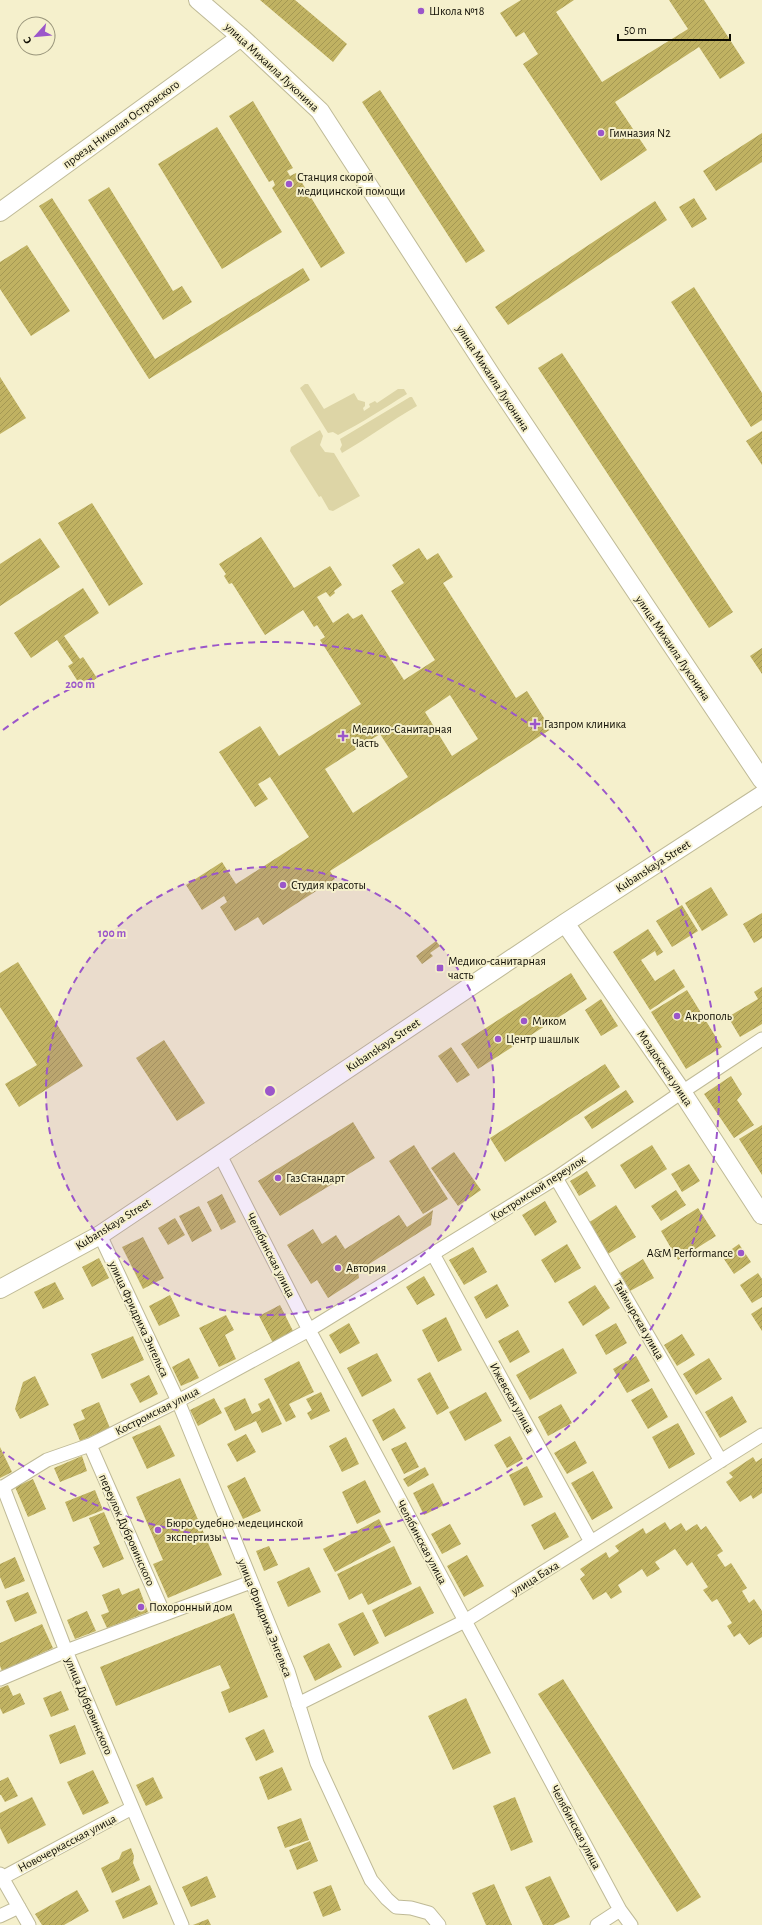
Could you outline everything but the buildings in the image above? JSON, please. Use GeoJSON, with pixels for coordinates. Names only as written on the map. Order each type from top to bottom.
{"type":"FeatureCollection","features":[{"type":"Feature","properties":{"kind":"main road","name":"улица Михаила Луконина"},"geometry":{"type":"LineString","coordinates":[[198,0],[241,37],[320,110],[491,375],[762,780]]}},
{"type":"Feature","properties":{"kind":"main road","name":"проезд Николая Островского"},"geometry":{"type":"LineString","coordinates":[[0,212],[241,37]]}},
{"type":"Feature","properties":{"kind":"main road","name":"Kubanskaya Street"},"geometry":{"type":"LineString","coordinates":[[0,1289],[100,1235],[565,923],[762,795]]}},
{"type":"Feature","properties":{"kind":"main road","name":"Моздокская улица"},"geometry":{"type":"LineString","coordinates":[[565,923],[682,1092],[762,1215]]}},
{"type":"Feature","properties":{"kind":"street","name":"Костромской переулок"},"geometry":{"type":"LineString","coordinates":[[309,1330],[556,1178],[762,1039]]}},
{"type":"Feature","properties":{"kind":"street","name":"Челябинская улица"},"geometry":{"type":"LineString","coordinates":[[220,1155],[309,1330],[620,1910],[631,1925]]}},
{"type":"Feature","properties":{"kind":"street","name":"Таймырская улица"},"geometry":{"type":"LineString","coordinates":[[556,1178],[721,1461]]}},
{"type":"Feature","properties":{"kind":"street","name":"улица Фридриха Энгельса"},"geometry":{"type":"LineString","coordinates":[[100,1235],[178,1401],[288,1671],[317,1763],[371,1880],[396,1907],[411,1908],[429,1913],[439,1925]]}},
{"type":"Feature","properties":{"kind":"street","name":"Ижевская улица"},"geometry":{"type":"LineString","coordinates":[[433,1254],[591,1542]]}},
{"type":"Feature","properties":{"kind":"street","name":"Костромская улица"},"geometry":{"type":"LineString","coordinates":[[2,1487],[47,1460],[90,1446],[178,1401],[309,1330]]}},
{"type":"Feature","properties":{"kind":"street","name":"улица Баха"},"geometry":{"type":"LineString","coordinates":[[298,1704],[465,1621],[762,1435]]}},
{"type":"Feature","properties":{"kind":"street","name":"переулок Дубровинского"},"geometry":{"type":"LineString","coordinates":[[90,1446],[164,1614]]}},
{"type":"Feature","properties":{"kind":"street","name":"улица Дубровинского"},"geometry":{"type":"LineString","coordinates":[[2,1487],[66,1651],[182,1925]]}},
{"type":"Feature","properties":{"kind":"street"},"geometry":{"type":"LineString","coordinates":[[0,1679],[66,1651],[251,1582]]}},
{"type":"Feature","properties":{"kind":"street","name":"Новочеркасская улица"},"geometry":{"type":"LineString","coordinates":[[1,1876],[132,1808]]}},
{"type":"Feature","properties":{"kind":"street"},"geometry":{"type":"LineString","coordinates":[[1,1876],[29,1925]]}},
{"type":"Feature","properties":{"kind":"street"},"geometry":{"type":"LineString","coordinates":[[0,1916],[19,1906]]}},
{"type":"Feature","properties":{"kind":"street"},"geometry":{"type":"LineString","coordinates":[[597,1925],[620,1910]]}},
{"type":"Feature","properties":{"kind":"shaded area"},"geometry":{"type":"Polygon","coordinates":[[[305,384],[308,384],[324,409],[354,393],[358,400],[365,402],[365,406],[363,408],[364,411],[370,407],[369,404],[375,401],[377,403],[398,389],[404,389],[407,394],[338,435],[333,432],[328,433],[300,388],[305,384]]]}},
{"type":"Feature","properties":{"kind":"shaded area"},"geometry":{"type":"Polygon","coordinates":[[[412,397],[417,406],[342,453],[340,449],[342,445],[340,439],[412,397]]]}},
{"type":"Feature","properties":{"kind":"shaded area"},"geometry":{"type":"Polygon","coordinates":[[[320,430],[323,436],[320,445],[325,452],[334,453],[360,496],[333,511],[329,510],[321,496],[319,497],[290,451],[291,447],[320,430]]]}},
{"type":"Feature","properties":{"kind":"place","name":"Школа №18"},"geometry":{"type":"Point","coordinates":[421,11]}},
{"type":"Feature","properties":{"kind":"place","name":"Гимназия N2"},"geometry":{"type":"Point","coordinates":[601,133]}},
{"type":"Feature","properties":{"kind":"place","name":"Станция скорой медицинской помощи"},"geometry":{"type":"Point","coordinates":[289,184]}},
{"type":"Feature","properties":{"kind":"place","name":"Газпром клиника"},"geometry":{"type":"Point","coordinates":[535,724]}},
{"type":"Feature","properties":{"kind":"place","name":"Медико-Санитарная Часть"},"geometry":{"type":"Point","coordinates":[343,736]}},
{"type":"Feature","properties":{"kind":"place","name":"Студия красоты"},"geometry":{"type":"Point","coordinates":[283,885]}},
{"type":"Feature","properties":{"kind":"place","name":"Медико-санитарная часть"},"geometry":{"type":"Point","coordinates":[440,968]}},
{"type":"Feature","properties":{"kind":"place","name":"Акрополь"},"geometry":{"type":"Point","coordinates":[677,1016]}},
{"type":"Feature","properties":{"kind":"place","name":"Миком"},"geometry":{"type":"Point","coordinates":[524,1021]}},
{"type":"Feature","properties":{"kind":"place","name":"Центр шашлык"},"geometry":{"type":"Point","coordinates":[498,1039]}},
{"type":"Feature","properties":{"kind":"place","name":"ГазСтандарт"},"geometry":{"type":"Point","coordinates":[278,1178]}},
{"type":"Feature","properties":{"kind":"place","name":"A&M Performance"},"geometry":{"type":"Point","coordinates":[741,1253]}},
{"type":"Feature","properties":{"kind":"place","name":"Автория"},"geometry":{"type":"Point","coordinates":[338,1268]}},
{"type":"Feature","properties":{"kind":"place","name":"Бюро судебно-медецинской экспертизы"},"geometry":{"type":"Point","coordinates":[158,1530]}},
{"type":"Feature","properties":{"kind":"place","name":"Похоронный дом"},"geometry":{"type":"Point","coordinates":[141,1607]}}]}
